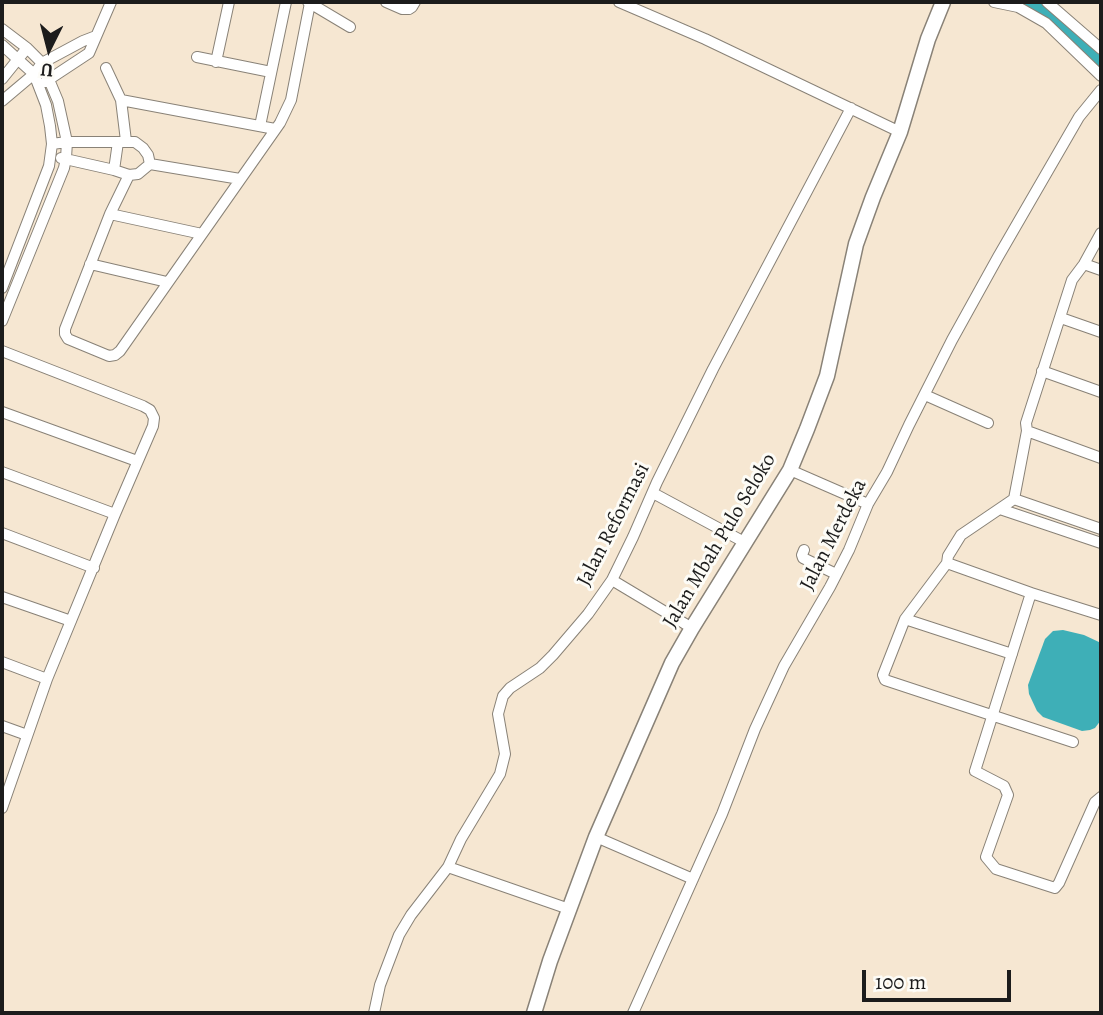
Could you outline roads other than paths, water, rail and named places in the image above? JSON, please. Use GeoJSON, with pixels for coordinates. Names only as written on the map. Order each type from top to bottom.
{"type":"FeatureCollection","features":[{"type":"Feature","properties":{"kind":"street"},"geometry":{"type":"LineString","coordinates":[[38,85],[50,80],[89,53],[111,2]]}},
{"type":"Feature","properties":{"kind":"street"},"geometry":{"type":"LineString","coordinates":[[216,62],[229,2]]}},
{"type":"Feature","properties":{"kind":"street"},"geometry":{"type":"LineString","coordinates":[[260,126],[286,2]]}},
{"type":"Feature","properties":{"kind":"street"},"geometry":{"type":"LineString","coordinates":[[129,175],[110,214],[66,324],[65,334],[68,339],[109,356],[120,351],[280,123],[291,100],[309,2],[350,27]]}},
{"type":"Feature","properties":{"kind":"street"},"geometry":{"type":"LineString","coordinates":[[386,2],[408,9],[412,8],[415,2]]}},
{"type":"Feature","properties":{"kind":"street"},"geometry":{"type":"LineString","coordinates":[[619,2],[705,38],[900,132]]}},
{"type":"Feature","properties":{"kind":"street","name":"Jalan Mbah Pulo Seloko"},"geometry":{"type":"LineString","coordinates":[[534,1013],[550,961],[596,837],[668,672],[692,628],[790,470],[827,376],[856,244],[900,132],[928,39],[943,2]]}},
{"type":"Feature","properties":{"kind":"street"},"geometry":{"type":"LineString","coordinates":[[994,2],[1018,7],[1046,23],[1101,76]]}},
{"type":"Feature","properties":{"kind":"street"},"geometry":{"type":"LineString","coordinates":[[1047,2],[1101,49]]}},
{"type":"Feature","properties":{"kind":"street"},"geometry":{"type":"LineString","coordinates":[[2,29],[42,63],[58,100],[67,142],[64,168],[36,241],[5,304],[2,321]]}},
{"type":"Feature","properties":{"kind":"street"},"geometry":{"type":"LineString","coordinates":[[2,101],[34,74],[42,63],[96,36]]}},
{"type":"Feature","properties":{"kind":"street"},"geometry":{"type":"LineString","coordinates":[[2,45],[34,74],[46,105],[52,144],[49,166],[2,288]]}},
{"type":"Feature","properties":{"kind":"street"},"geometry":{"type":"LineString","coordinates":[[2,79],[27,48]]}},
{"type":"Feature","properties":{"kind":"street"},"geometry":{"type":"LineString","coordinates":[[197,57],[271,72]]}},
{"type":"Feature","properties":{"kind":"street"},"geometry":{"type":"LineString","coordinates":[[106,68],[121,100],[122,142],[114,170]]}},
{"type":"Feature","properties":{"kind":"street","name":"Jalan Merdeka"},"geometry":{"type":"LineString","coordinates":[[634,1013],[784,666],[849,550],[868,504],[887,472],[952,340],[1036,189],[1079,117],[1101,90]]}},
{"type":"Feature","properties":{"kind":"street"},"geometry":{"type":"LineString","coordinates":[[121,100],[275,129]]}},
{"type":"Feature","properties":{"kind":"street","name":"Jalan Reformasi"},"geometry":{"type":"LineString","coordinates":[[374,1013],[380,985],[399,935],[448,867],[461,839],[500,774],[505,754],[498,715],[503,696],[553,656],[612,580],[713,369],[851,108]]}},
{"type":"Feature","properties":{"kind":"street"},"geometry":{"type":"LineString","coordinates":[[52,144],[135,142],[148,155],[150,164]]}},
{"type":"Feature","properties":{"kind":"street"},"geometry":{"type":"LineString","coordinates":[[50,156],[129,175],[138,174],[150,164],[240,179]]}},
{"type":"Feature","properties":{"kind":"street"},"geometry":{"type":"LineString","coordinates":[[110,214],[202,234]]}},
{"type":"Feature","properties":{"kind":"street"},"geometry":{"type":"LineString","coordinates":[[1073,742],[885,680],[883,675],[905,620],[947,563],[948,556],[961,536],[1014,499],[1027,432],[1026,423],[1042,371],[1072,280],[1101,233]]}},
{"type":"Feature","properties":{"kind":"street"},"geometry":{"type":"LineString","coordinates":[[23,235],[36,241]]}},
{"type":"Feature","properties":{"kind":"street"},"geometry":{"type":"LineString","coordinates":[[90,264],[167,282]]}},
{"type":"Feature","properties":{"kind":"street"},"geometry":{"type":"LineString","coordinates":[[1084,264],[1101,270]]}},
{"type":"Feature","properties":{"kind":"street"},"geometry":{"type":"LineString","coordinates":[[1061,318],[1101,332]]}},
{"type":"Feature","properties":{"kind":"street"},"geometry":{"type":"LineString","coordinates":[[2,351],[143,406],[150,410],[154,418],[47,680],[3,802]]}},
{"type":"Feature","properties":{"kind":"street"},"geometry":{"type":"LineString","coordinates":[[1042,371],[1101,392]]}},
{"type":"Feature","properties":{"kind":"street"},"geometry":{"type":"LineString","coordinates":[[925,395],[988,423]]}},
{"type":"Feature","properties":{"kind":"street"},"geometry":{"type":"LineString","coordinates":[[2,412],[137,461]]}},
{"type":"Feature","properties":{"kind":"street"},"geometry":{"type":"LineString","coordinates":[[1027,432],[1101,458]]}},
{"type":"Feature","properties":{"kind":"street"},"geometry":{"type":"LineString","coordinates":[[790,470],[868,504]]}},
{"type":"Feature","properties":{"kind":"street"},"geometry":{"type":"LineString","coordinates":[[2,472],[115,514]]}},
{"type":"Feature","properties":{"kind":"street"},"geometry":{"type":"LineString","coordinates":[[653,493],[746,543]]}},
{"type":"Feature","properties":{"kind":"street"},"geometry":{"type":"LineString","coordinates":[[1014,499],[1101,528]]}},
{"type":"Feature","properties":{"kind":"street"},"geometry":{"type":"LineString","coordinates":[[1000,509],[1101,544]]}},
{"type":"Feature","properties":{"kind":"street"},"geometry":{"type":"LineString","coordinates":[[2,533],[94,568]]}},
{"type":"Feature","properties":{"kind":"street"},"geometry":{"type":"LineString","coordinates":[[804,550],[803,558],[836,574]]}},
{"type":"Feature","properties":{"kind":"street"},"geometry":{"type":"LineString","coordinates":[[947,563],[1101,615]]}},
{"type":"Feature","properties":{"kind":"street"},"geometry":{"type":"LineString","coordinates":[[612,580],[692,628]]}},
{"type":"Feature","properties":{"kind":"street"},"geometry":{"type":"LineString","coordinates":[[1031,593],[975,771],[1004,786],[1008,795],[986,857],[996,869],[1055,888],[1095,802],[1101,797]]}},
{"type":"Feature","properties":{"kind":"street"},"geometry":{"type":"LineString","coordinates":[[2,597],[71,621]]}},
{"type":"Feature","properties":{"kind":"street"},"geometry":{"type":"LineString","coordinates":[[905,620],[1012,654]]}},
{"type":"Feature","properties":{"kind":"street"},"geometry":{"type":"LineString","coordinates":[[2,662],[47,680]]}},
{"type":"Feature","properties":{"kind":"street"},"geometry":{"type":"LineString","coordinates":[[2,726],[27,735]]}},
{"type":"Feature","properties":{"kind":"street"},"geometry":{"type":"LineString","coordinates":[[596,837],[693,879]]}},
{"type":"Feature","properties":{"kind":"street"},"geometry":{"type":"LineString","coordinates":[[448,867],[569,909]]}},
{"type":"Feature","properties":{"kind":"water"},"geometry":{"type":"Polygon","coordinates":[[[1063,630],[1101,643],[1101,720],[1090,730],[1082,731],[1043,717],[1029,694],[1028,685],[1045,639],[1053,631],[1063,630]]]}},
{"type":"Feature","properties":{"kind":"waterway"},"geometry":{"type":"LineString","coordinates":[[1031,2],[1054,17],[1101,59]]}}]}
